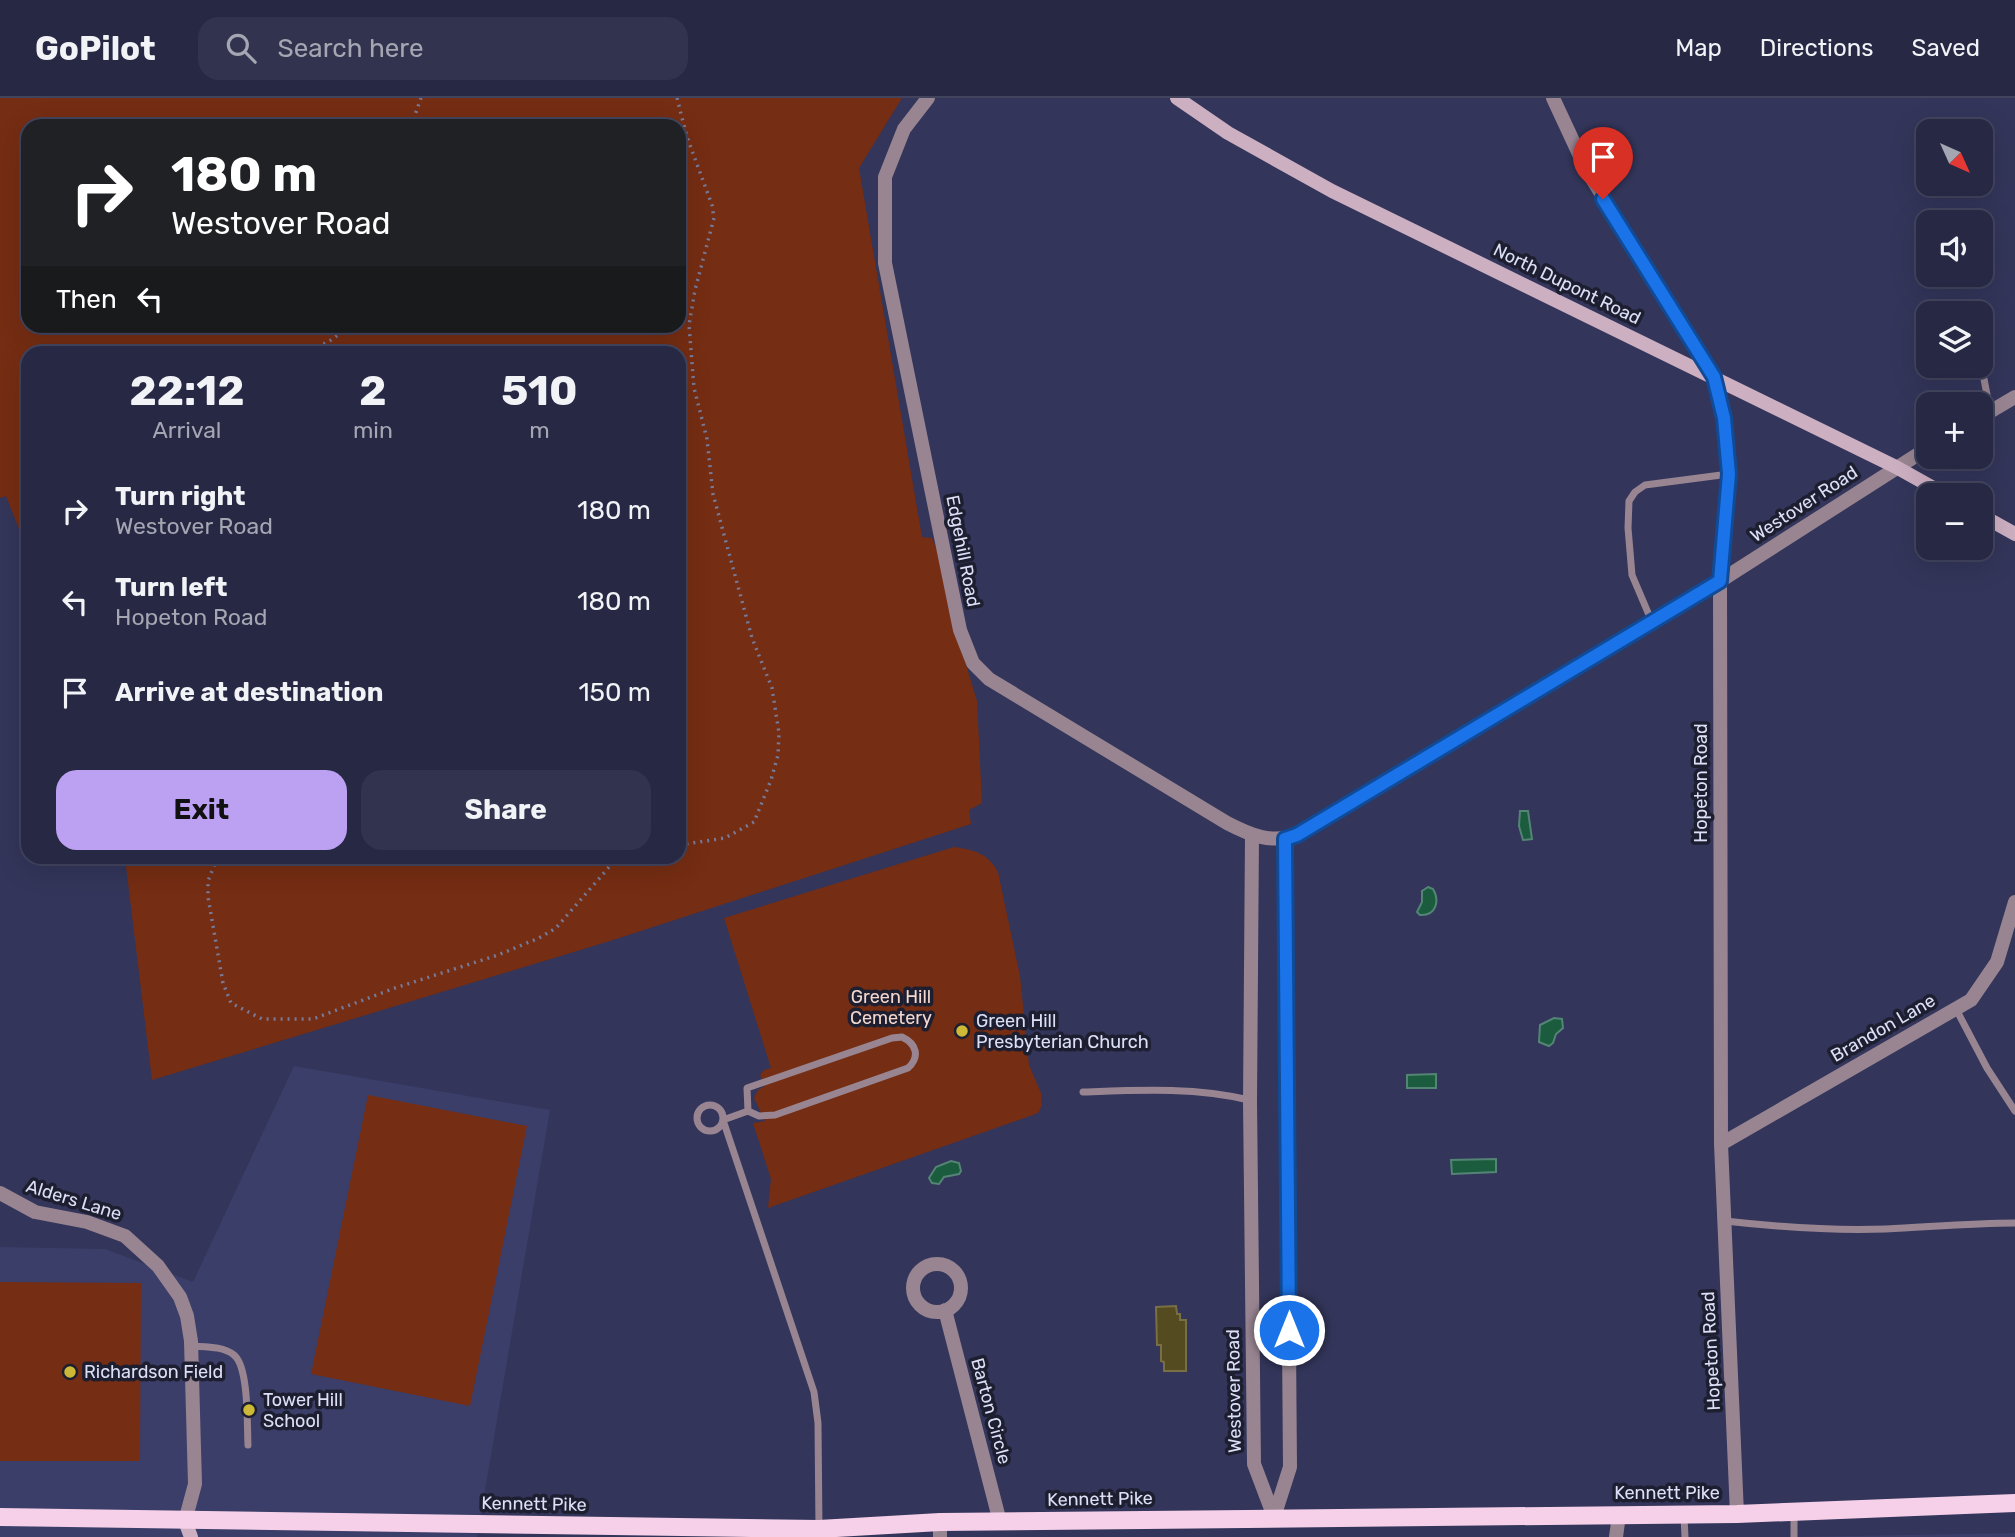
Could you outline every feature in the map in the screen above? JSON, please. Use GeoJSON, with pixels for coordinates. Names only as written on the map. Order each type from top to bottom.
{"type":"FeatureCollection","features":[{"type":"Feature","properties":{"kind":"main road","name":"North Dupont Road"},"geometry":{"type":"LineString","coordinates":[[1177,98],[1228,133],[1332,191],[1925,483]]}},
{"type":"Feature","properties":{"kind":"main road"},"geometry":{"type":"LineString","coordinates":[[1993,522],[2015,534]]}},
{"type":"Feature","properties":{"kind":"main road","name":"Kennett Pike"},"geometry":{"type":"LineString","coordinates":[[0,1517],[188,1529],[940,1530],[1000,1522],[1737,1514],[2015,1503]]}},
{"type":"Feature","properties":{"kind":"street","name":"Edgehill Road"},"geometry":{"type":"LineString","coordinates":[[928,98],[904,129],[885,177],[885,263],[960,630],[973,663],[989,679],[1227,823],[1252,836],[1285,839]]}},
{"type":"Feature","properties":{"kind":"street","name":"Hopeton Road"},"geometry":{"type":"LineString","coordinates":[[1553,98],[1586,169],[1714,377],[1724,418],[1729,474],[1720,581],[1721,1144],[1737,1514]]}},
{"type":"Feature","properties":{"kind":"street"},"geometry":{"type":"LineString","coordinates":[[1993,410],[2015,397]]}},
{"type":"Feature","properties":{"kind":"street","name":"Westover Road"},"geometry":{"type":"LineString","coordinates":[[1285,839],[1297,835],[1720,581],[1916,455]]}},
{"type":"Feature","properties":{"kind":"street","name":"Westover Road"},"geometry":{"type":"LineString","coordinates":[[1252,836],[1250,1101],[1254,1464],[1274,1517]]}},
{"type":"Feature","properties":{"kind":"street"},"geometry":{"type":"LineString","coordinates":[[1274,1517],[1290,1467],[1285,839]]}},
{"type":"Feature","properties":{"kind":"street","name":"Brandon Lane"},"geometry":{"type":"LineString","coordinates":[[1721,1144],[1971,1000],[1997,961],[2015,902]]}},
{"type":"Feature","properties":{"kind":"street","name":"Alders Lane"},"geometry":{"type":"LineString","coordinates":[[0,1193],[35,1212],[87,1222],[125,1236],[159,1266],[180,1297],[187,1316],[191,1346],[195,1484],[188,1529]]}},
{"type":"Feature","properties":{"kind":"street","name":"Barton Circle"},"geometry":{"type":"LineString","coordinates":[[945,1310],[1000,1522]]}},
{"type":"Feature","properties":{"kind":"street"},"geometry":{"type":"LineString","coordinates":[[1616,1537],[1619,1515]]}},
{"type":"Feature","properties":{"kind":"lane"},"geometry":{"type":"LineString","coordinates":[[1652,622],[1632,575],[1629,501],[1635,492],[1645,485],[1729,474]]}},
{"type":"Feature","properties":{"kind":"lane"},"geometry":{"type":"LineString","coordinates":[[1956,1009],[1987,1068],[2015,1111]]}},
{"type":"Feature","properties":{"kind":"lane"},"geometry":{"type":"LineString","coordinates":[[748,1111],[747,1088],[892,1038],[902,1037],[914,1045],[917,1055],[908,1068],[775,1115],[759,1116],[748,1111],[723,1120],[814,1392],[818,1423],[819,1528]]}},
{"type":"Feature","properties":{"kind":"lane"},"geometry":{"type":"LineString","coordinates":[[1083,1092],[1167,1090],[1225,1094],[1250,1101]]}},
{"type":"Feature","properties":{"kind":"lane"},"geometry":{"type":"LineString","coordinates":[[1724,1221],[1795,1228],[1872,1229],[2015,1223]]}},
{"type":"Feature","properties":{"kind":"lane"},"geometry":{"type":"LineString","coordinates":[[191,1346],[221,1349],[234,1354],[240,1363],[244,1382],[248,1446]]}},
{"type":"Feature","properties":{"kind":"lane"},"geometry":{"type":"LineString","coordinates":[[1794,1511],[1794,1537]]}},
{"type":"Feature","properties":{"kind":"lane"},"geometry":{"type":"LineString","coordinates":[[1684,1514],[1685,1537]]}},
{"type":"Feature","properties":{"kind":"path"},"geometry":{"type":"LineString","coordinates":[[414,119],[421,98]]}},
{"type":"Feature","properties":{"kind":"path"},"geometry":{"type":"LineString","coordinates":[[677,98],[682,119]]}},
{"type":"Feature","properties":{"kind":"path"},"geometry":{"type":"LineString","coordinates":[[686,133],[715,218],[695,290],[689,325],[694,388],[707,439],[713,494],[752,638],[772,688],[779,733],[778,755],[771,780],[754,822],[725,838],[686,844]]}},
{"type":"Feature","properties":{"kind":"path"},"geometry":{"type":"LineString","coordinates":[[320,346],[340,333]]}},
{"type":"Feature","properties":{"kind":"path"},"geometry":{"type":"LineString","coordinates":[[215,864],[208,881],[208,897],[223,983],[231,1003],[262,1018],[292,1020],[313,1018],[498,955],[539,938],[556,928],[612,864]]}},
{"type":"Feature","properties":{"kind":"shaded area"},"geometry":{"type":"Polygon","coordinates":[[[1520,811],[1528,811],[1532,839],[1523,840],[1519,826],[1520,811]]]}},
{"type":"Feature","properties":{"kind":"shaded area"},"geometry":{"type":"Polygon","coordinates":[[[1428,887],[1433,889],[1435,894],[1435,907],[1430,913],[1420,915],[1417,912],[1422,902],[1422,891],[1428,887]]]}},
{"type":"Feature","properties":{"kind":"shaded area"},"geometry":{"type":"Polygon","coordinates":[[[1554,1018],[1562,1019],[1563,1028],[1549,1046],[1539,1042],[1540,1025],[1554,1018]]]}},
{"type":"Feature","properties":{"kind":"shaded area","name":"Tower Hill School"},"geometry":{"type":"Polygon","coordinates":[[[294,1066],[550,1110],[477,1537],[0,1537],[0,1247],[105,1249],[193,1282],[294,1066]]]}},
{"type":"Feature","properties":{"kind":"shaded area"},"geometry":{"type":"Polygon","coordinates":[[[1436,1074],[1436,1088],[1407,1088],[1407,1075],[1436,1074]]]}},
{"type":"Feature","properties":{"kind":"shaded area"},"geometry":{"type":"Polygon","coordinates":[[[1496,1159],[1496,1172],[1452,1174],[1451,1160],[1496,1159]]]}},
{"type":"Feature","properties":{"kind":"shaded area"},"geometry":{"type":"Polygon","coordinates":[[[951,1161],[959,1163],[959,1174],[944,1177],[939,1184],[932,1183],[929,1178],[936,1167],[951,1161]]]}},
{"type":"Feature","properties":{"kind":"shaded area"},"geometry":{"type":"Polygon","coordinates":[[[2015,1533],[2015,1537],[1789,1537],[2015,1533]]]}},
{"type":"Feature","properties":{"kind":"green space"},"geometry":{"type":"Polygon","coordinates":[[[0,98],[902,98],[859,168],[922,537],[932,538],[938,553],[948,605],[977,701],[982,803],[969,810],[971,824],[613,940],[152,1080],[126,864],[686,864],[686,346],[21,346],[21,534],[6,496],[0,498],[0,98]]]}},
{"type":"Feature","properties":{"kind":"green space","name":"Green Hill Cemetery"},"geometry":{"type":"Polygon","coordinates":[[[954,847],[980,854],[990,860],[998,872],[1020,976],[1029,1065],[1041,1093],[1042,1105],[1038,1113],[768,1208],[771,1179],[753,1123],[765,1121],[754,1098],[758,1090],[765,1086],[760,1075],[771,1068],[724,918],[954,847]]]}},
{"type":"Feature","properties":{"kind":"green space"},"geometry":{"type":"Polygon","coordinates":[[[368,1095],[527,1126],[470,1406],[311,1374],[368,1095]]]}},
{"type":"Feature","properties":{"kind":"green space","name":"Richardson Field"},"geometry":{"type":"Polygon","coordinates":[[[0,1282],[141,1283],[140,1461],[0,1461],[0,1282]]]}},
{"type":"Feature","properties":{"kind":"building"},"geometry":{"type":"Polygon","coordinates":[[[1176,1306],[1180,1320],[1186,1320],[1186,1371],[1164,1371],[1161,1345],[1157,1345],[1156,1307],[1176,1306]]]}},
{"type":"Feature","properties":{"kind":"place","name":"Green Hill Presbyterian Church"},"geometry":{"type":"Point","coordinates":[962,1031]}},
{"type":"Feature","properties":{"kind":"place","name":"Richardson Field"},"geometry":{"type":"Point","coordinates":[70,1372]}},
{"type":"Feature","properties":{"kind":"place","name":"Tower Hill School"},"geometry":{"type":"Point","coordinates":[249,1410]}},
{"type":"Feature","properties":{"kind":"route"},"geometry":{"type":"LineString","coordinates":[[1289,1330],[1285,839],[1297,835],[1720,581],[1729,474],[1724,418],[1714,377],[1603,199]]}}]}
